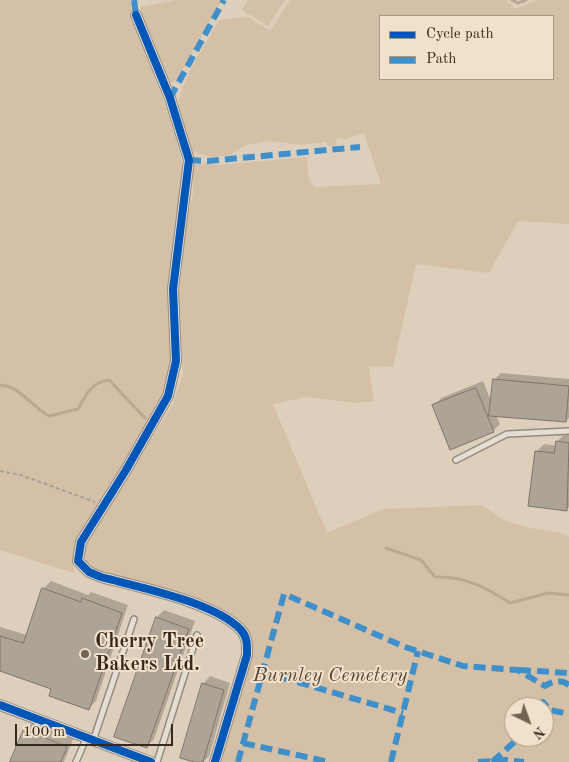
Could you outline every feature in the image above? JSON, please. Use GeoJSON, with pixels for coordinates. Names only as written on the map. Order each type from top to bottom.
{"type":"FeatureCollection","features":[{"type":"Feature","properties":{"kind":"street"},"geometry":{"type":"LineString","coordinates":[[136,15],[170,98],[189,160],[173,289],[176,361],[168,396],[81,542],[78,561],[89,572],[214,611],[241,630],[247,640],[247,655],[215,762]]}},
{"type":"Feature","properties":{"kind":"street"},"geometry":{"type":"LineString","coordinates":[[0,705],[151,762]]}},
{"type":"Feature","properties":{"kind":"lane"},"geometry":{"type":"LineString","coordinates":[[456,460],[507,434],[569,431]]}},
{"type":"Feature","properties":{"kind":"lane"},"geometry":{"type":"LineString","coordinates":[[84,762],[77,761],[89,740],[134,619]]}},
{"type":"Feature","properties":{"kind":"lane"},"geometry":{"type":"LineString","coordinates":[[157,762],[197,635]]}},
{"type":"Feature","properties":{"kind":"path"},"geometry":{"type":"LineString","coordinates":[[0,471],[21,475],[104,505]]}},
{"type":"Feature","properties":{"kind":"green space"},"geometry":{"type":"Polygon","coordinates":[[[0,0],[130,0],[132,13],[176,137],[183,169],[173,253],[172,363],[162,396],[120,471],[81,531],[73,553],[74,573],[0,550],[0,0]]]}},
{"type":"Feature","properties":{"kind":"green space"},"geometry":{"type":"Polygon","coordinates":[[[176,0],[222,0],[179,77],[172,83],[142,18],[140,7],[176,0]]]}},
{"type":"Feature","properties":{"kind":"green space"},"geometry":{"type":"Polygon","coordinates":[[[248,0],[285,0],[268,26],[242,10],[248,0]]]}},
{"type":"Feature","properties":{"kind":"green space","name":"Burnley Cemetery"},"geometry":{"type":"Polygon","coordinates":[[[290,0],[506,0],[515,9],[537,0],[569,0],[569,224],[518,221],[489,273],[416,264],[393,367],[369,366],[374,401],[355,403],[306,397],[273,404],[327,533],[383,509],[482,505],[503,520],[530,528],[559,532],[569,537],[569,651],[567,651],[569,653],[569,762],[215,762],[252,637],[241,624],[225,613],[204,603],[181,594],[95,571],[86,561],[85,553],[88,540],[173,404],[183,373],[179,295],[186,221],[193,194],[193,166],[197,163],[218,165],[307,157],[308,176],[314,187],[381,184],[364,133],[343,140],[343,138],[336,139],[337,145],[328,146],[326,142],[301,145],[271,141],[246,145],[230,155],[212,157],[196,153],[192,150],[180,114],[179,100],[187,77],[219,20],[248,17],[270,31],[290,0]]]}},
{"type":"Feature","properties":{"kind":"building"},"geometry":{"type":"Polygon","coordinates":[[[493,379],[569,386],[566,422],[489,416],[493,379]]]}},
{"type":"Feature","properties":{"kind":"building"},"geometry":{"type":"Polygon","coordinates":[[[476,388],[494,432],[450,450],[432,405],[476,388]]]}},
{"type":"Feature","properties":{"kind":"building"},"geometry":{"type":"Polygon","coordinates":[[[556,441],[569,443],[567,511],[528,506],[535,451],[554,453],[556,441]]]}},
{"type":"Feature","properties":{"kind":"building"},"geometry":{"type":"Polygon","coordinates":[[[42,588],[81,602],[82,598],[122,613],[89,710],[49,696],[51,689],[0,671],[0,636],[23,643],[42,588]]]}},
{"type":"Feature","properties":{"kind":"building"},"geometry":{"type":"Polygon","coordinates":[[[156,617],[189,629],[147,748],[114,737],[156,617]]]}},
{"type":"Feature","properties":{"kind":"building"},"geometry":{"type":"Polygon","coordinates":[[[202,683],[224,690],[203,762],[194,762],[180,758],[202,683]]]}},
{"type":"Feature","properties":{"kind":"building"},"geometry":{"type":"Polygon","coordinates":[[[24,729],[67,747],[61,762],[10,762],[24,729]]]}},
{"type":"Feature","properties":{"kind":"waterway"},"geometry":{"type":"LineString","coordinates":[[512,0],[518,3],[526,0]]}},
{"type":"Feature","properties":{"kind":"waterway"},"geometry":{"type":"LineString","coordinates":[[0,385],[14,389],[49,416],[78,409],[93,386],[109,380],[145,418]]}},
{"type":"Feature","properties":{"kind":"waterway"},"geometry":{"type":"LineString","coordinates":[[386,548],[421,560],[435,577],[456,578],[474,584],[510,603],[548,593],[569,595]]}},
{"type":"Feature","properties":{"kind":"marked path"},"geometry":{"type":"LineString","coordinates":[[134,0],[136,15]]}},
{"type":"Feature","properties":{"kind":"marked path"},"geometry":{"type":"LineString","coordinates":[[170,98],[224,0]]}},
{"type":"Feature","properties":{"kind":"marked path"},"geometry":{"type":"LineString","coordinates":[[189,160],[208,161],[360,147]]}},
{"type":"Feature","properties":{"kind":"marked path"},"geometry":{"type":"LineString","coordinates":[[238,762],[284,594],[405,647],[463,666],[518,670],[545,686],[557,681],[569,685]]}},
{"type":"Feature","properties":{"kind":"marked path"},"geometry":{"type":"LineString","coordinates":[[391,762],[418,651]]}},
{"type":"Feature","properties":{"kind":"marked path"},"geometry":{"type":"LineString","coordinates":[[519,670],[569,673]]}},
{"type":"Feature","properties":{"kind":"marked path"},"geometry":{"type":"LineString","coordinates":[[263,672],[403,713]]}},
{"type":"Feature","properties":{"kind":"marked path"},"geometry":{"type":"LineString","coordinates":[[554,711],[569,714]]}},
{"type":"Feature","properties":{"kind":"marked path"},"geometry":{"type":"LineString","coordinates":[[243,743],[329,762]]}},
{"type":"Feature","properties":{"kind":"marked path"},"geometry":{"type":"LineString","coordinates":[[492,762],[509,747]]}},
{"type":"Feature","properties":{"kind":"marked path"},"geometry":{"type":"LineString","coordinates":[[478,762],[506,760],[524,762]]}},
{"type":"Feature","properties":{"kind":"cycle path"},"geometry":{"type":"LineString","coordinates":[[136,15],[170,98],[189,160],[173,289],[176,361],[168,396],[126,470],[81,542],[78,561],[89,572],[101,577],[175,597],[213,611],[229,620],[241,630],[247,642],[247,655],[215,762]]}},
{"type":"Feature","properties":{"kind":"cycle path"},"geometry":{"type":"LineString","coordinates":[[0,705],[151,762]]}},
{"type":"Feature","properties":{"kind":"place","name":"Cherry Tree Bakers Ltd."},"geometry":{"type":"Point","coordinates":[85,654]}}]}
